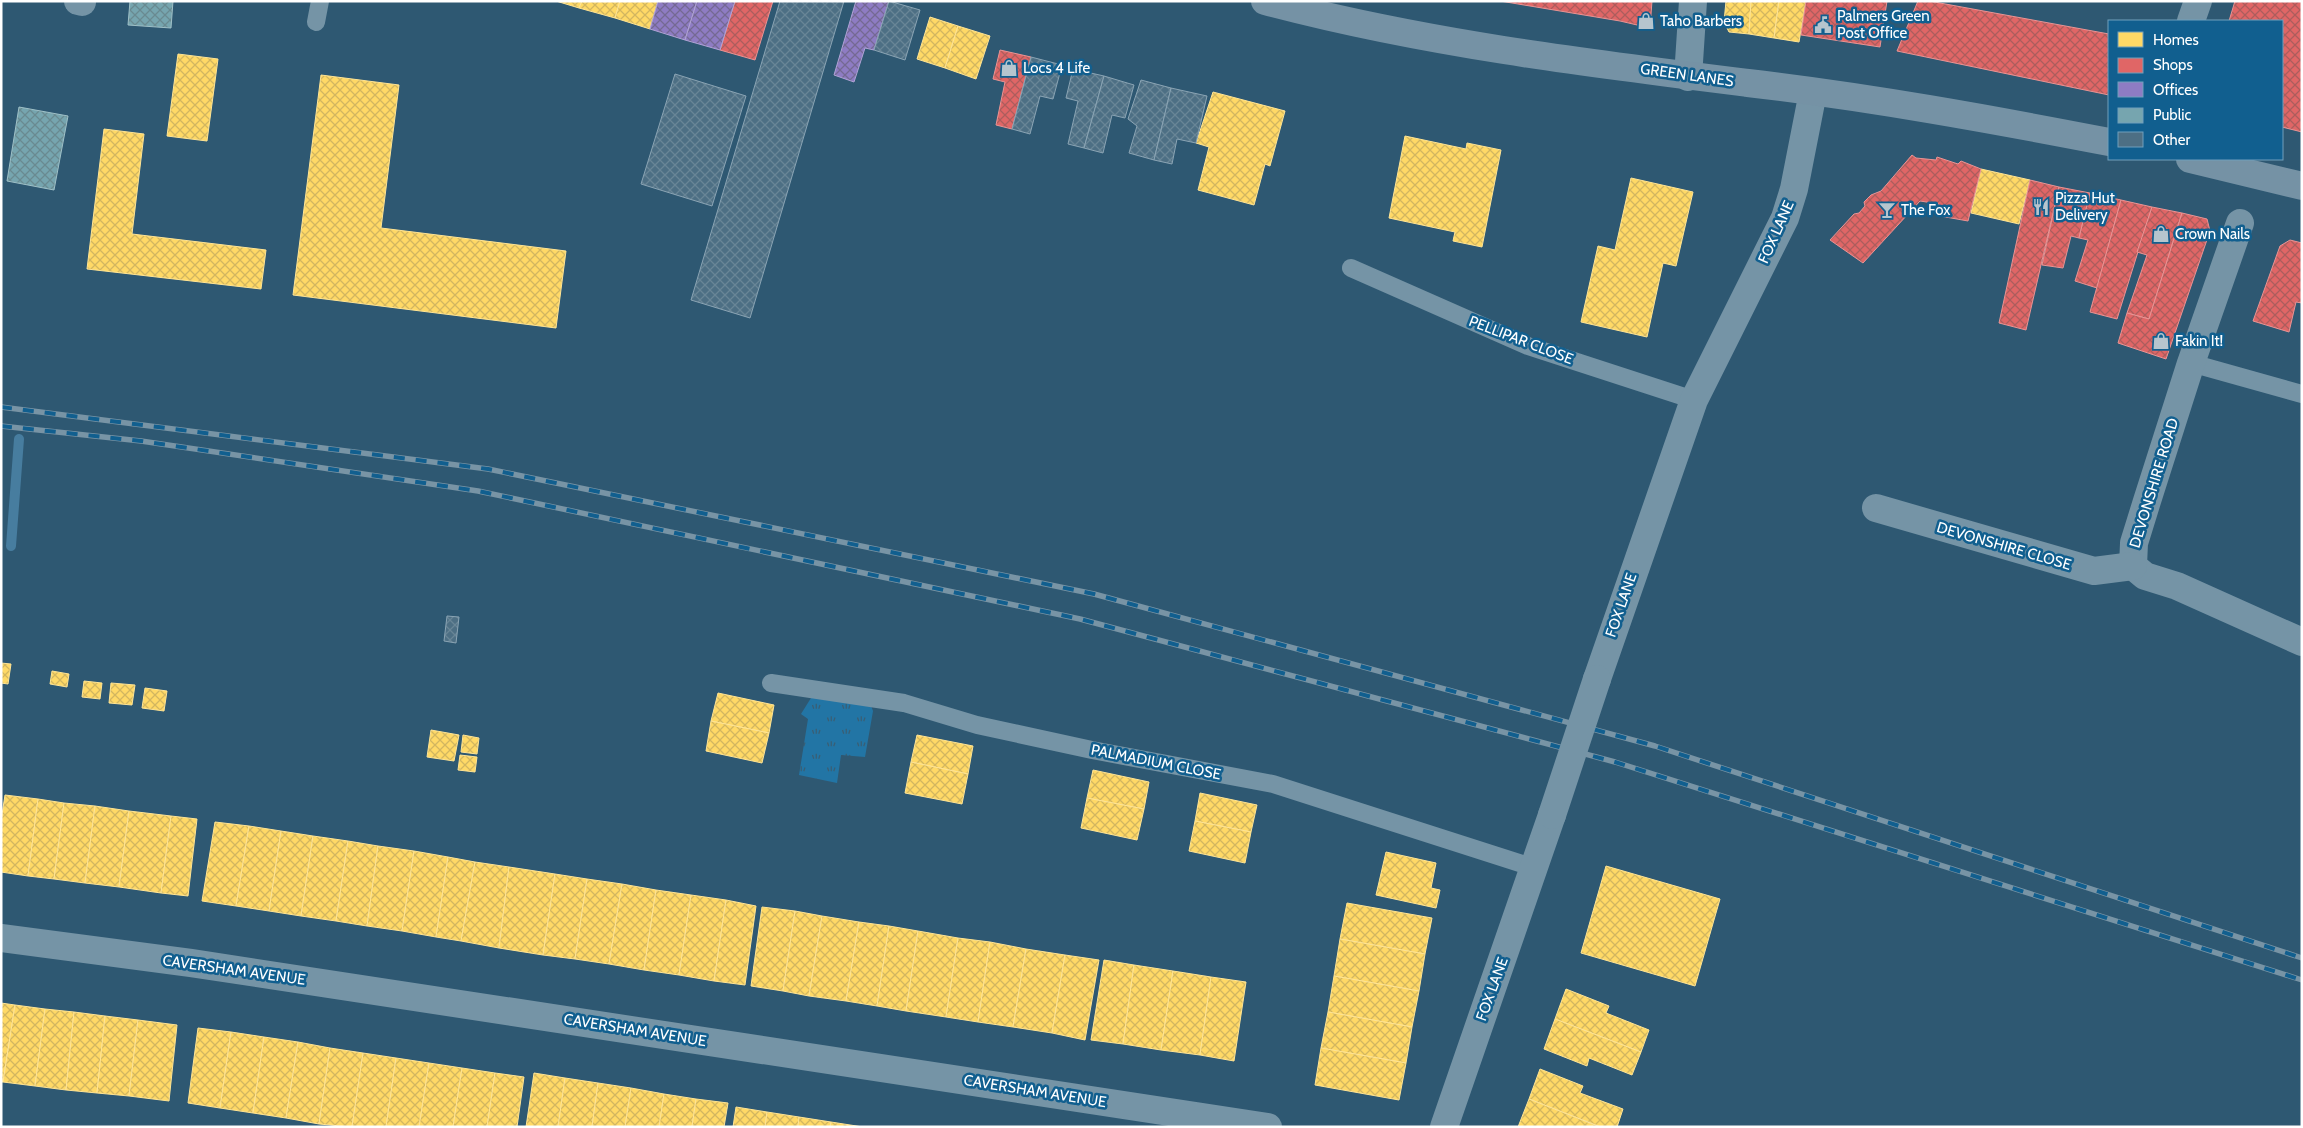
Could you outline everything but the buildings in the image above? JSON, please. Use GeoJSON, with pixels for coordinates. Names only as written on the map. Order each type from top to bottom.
{"type":"FeatureCollection","features":[{"type":"Feature","properties":{"kind":"main road","name":"GREEN LANES"},"geometry":{"type":"LineString","coordinates":[[1265,1],[1340,21],[1439,41],[1814,92],[2002,122],[2108,142]]}},
{"type":"Feature","properties":{"kind":"main road"},"geometry":{"type":"LineString","coordinates":[[2194,160],[2302,186]]}},
{"type":"Feature","properties":{"kind":"street"},"geometry":{"type":"LineString","coordinates":[[1688,76],[1693,1]]}},
{"type":"Feature","properties":{"kind":"street"},"geometry":{"type":"LineString","coordinates":[[2191,20],[2198,1]]}},
{"type":"Feature","properties":{"kind":"street","name":"FOX LANE"},"geometry":{"type":"LineString","coordinates":[[1444,1127],[1535,868],[1614,625],[1694,400],[1785,218],[1794,189],[1814,92]]}},
{"type":"Feature","properties":{"kind":"street","name":"DEVONSHIRE ROAD"},"geometry":{"type":"LineString","coordinates":[[2240,223],[2191,363],[2134,543],[2133,566],[2145,576],[2177,586],[2302,642]]}},
{"type":"Feature","properties":{"kind":"street","name":"DEVONSHIRE CLOSE"},"geometry":{"type":"LineString","coordinates":[[1876,508],[2094,571],[2133,566]]}},
{"type":"Feature","properties":{"kind":"street","name":"CAVERSHAM AVENUE"},"geometry":{"type":"LineString","coordinates":[[1,938],[191,963],[1268,1127]]}},
{"type":"Feature","properties":{"kind":"lane"},"geometry":{"type":"LineString","coordinates":[[316,22],[320,1]]}},
{"type":"Feature","properties":{"kind":"lane","name":"PELLIPAR CLOSE"},"geometry":{"type":"LineString","coordinates":[[1352,268],[1528,346],[1694,400]]}},
{"type":"Feature","properties":{"kind":"lane"},"geometry":{"type":"LineString","coordinates":[[2191,363],[2302,394]]}},
{"type":"Feature","properties":{"kind":"lane","name":"PALMADIUM CLOSE"},"geometry":{"type":"LineString","coordinates":[[771,683],[904,703],[987,727],[1092,750],[1273,784],[1535,868]]}},
{"type":"Feature","properties":{"kind":"green space"},"geometry":{"type":"Polygon","coordinates":[[[830,693],[870,703],[873,711],[865,757],[841,755],[837,783],[799,775],[808,719],[801,714],[811,698],[830,693]]]}},
{"type":"Feature","properties":{"kind":"waterway"},"geometry":{"type":"LineString","coordinates":[[11,546],[19,439]]}},
{"type":"Feature","properties":{"kind":"railway"},"geometry":{"type":"LineString","coordinates":[[1,407],[488,469],[1094,594],[1655,746],[2302,958]]}},
{"type":"Feature","properties":{"kind":"railway"},"geometry":{"type":"LineString","coordinates":[[1,426],[141,441],[478,491],[1080,619],[1615,762],[2302,980]]}},
{"type":"Feature","properties":{"kind":"place","name":"Taho Barbers"},"geometry":{"type":"Point","coordinates":[1646,21]}},
{"type":"Feature","properties":{"kind":"place","name":"Palmers Green Post Office"},"geometry":{"type":"Point","coordinates":[1823,25]}},
{"type":"Feature","properties":{"kind":"place","name":"Locs 4 Life"},"geometry":{"type":"Point","coordinates":[1009,68]}},
{"type":"Feature","properties":{"kind":"place","name":"Pizza Hut Delivery"},"geometry":{"type":"Point","coordinates":[2041,207]}},
{"type":"Feature","properties":{"kind":"place","name":"The Fox"},"geometry":{"type":"Point","coordinates":[1887,210]}},
{"type":"Feature","properties":{"kind":"place","name":"Crown Nails"},"geometry":{"type":"Point","coordinates":[2161,234]}},
{"type":"Feature","properties":{"kind":"place","name":"Fakin It!"},"geometry":{"type":"Point","coordinates":[2161,341]}}]}
